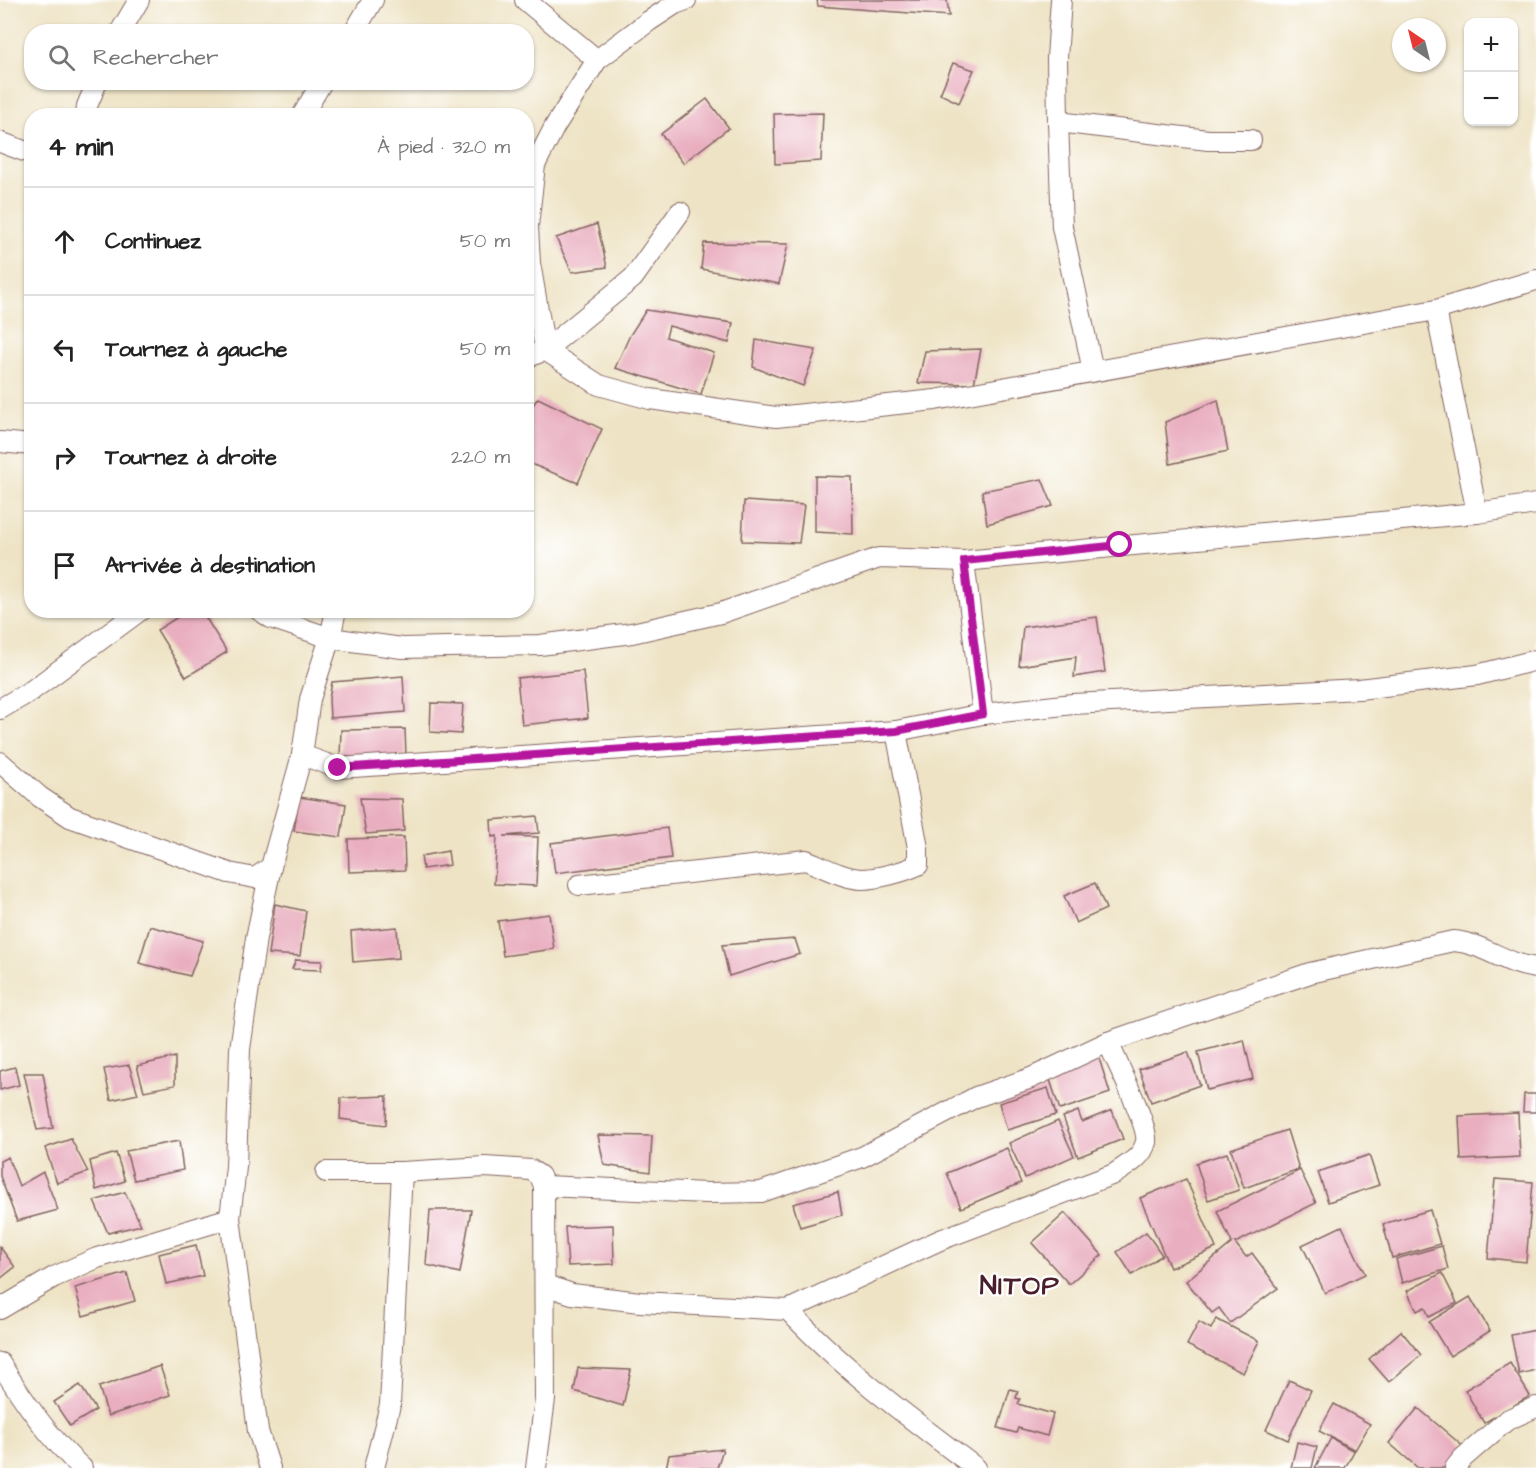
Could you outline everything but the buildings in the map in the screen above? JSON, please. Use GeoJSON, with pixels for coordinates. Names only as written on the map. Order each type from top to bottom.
{"type":"FeatureCollection","features":[{"type":"Feature","properties":{"kind":"street"},"geometry":{"type":"LineString","coordinates":[[125,24],[139,0]]}},
{"type":"Feature","properties":{"kind":"street"},"geometry":{"type":"LineString","coordinates":[[359,24],[373,0]]}},
{"type":"Feature","properties":{"kind":"street"},"geometry":{"type":"LineString","coordinates":[[525,0],[597,60]]}},
{"type":"Feature","properties":{"kind":"street"},"geometry":{"type":"LineString","coordinates":[[534,174],[535,165],[555,126],[597,60],[649,21],[675,4],[686,0]]}},
{"type":"Feature","properties":{"kind":"street"},"geometry":{"type":"LineString","coordinates":[[1061,0],[1057,58],[1062,227],[1093,371]]}},
{"type":"Feature","properties":{"kind":"street"},"geometry":{"type":"LineString","coordinates":[[87,108],[94,90]]}},
{"type":"Feature","properties":{"kind":"street"},"geometry":{"type":"LineString","coordinates":[[307,108],[317,90]]}},
{"type":"Feature","properties":{"kind":"street"},"geometry":{"type":"LineString","coordinates":[[1058,122],[1208,140],[1251,140]]}},
{"type":"Feature","properties":{"kind":"street"},"geometry":{"type":"LineString","coordinates":[[0,142],[24,151]]}},
{"type":"Feature","properties":{"kind":"street"},"geometry":{"type":"LineString","coordinates":[[534,355],[545,350],[633,278],[680,212]]}},
{"type":"Feature","properties":{"kind":"street"},"geometry":{"type":"LineString","coordinates":[[534,286],[545,350],[599,385],[650,399],[776,417],[935,399],[1436,310],[1536,280]]}},
{"type":"Feature","properties":{"kind":"street"},"geometry":{"type":"LineString","coordinates":[[1436,310],[1477,513]]}},
{"type":"Feature","properties":{"kind":"street"},"geometry":{"type":"LineString","coordinates":[[0,442],[24,445]]}},
{"type":"Feature","properties":{"kind":"street"},"geometry":{"type":"LineString","coordinates":[[271,618],[330,638],[402,648],[540,645],[633,633],[721,613],[879,558],[964,561],[1477,513],[1536,504]]}},
{"type":"Feature","properties":{"kind":"street"},"geometry":{"type":"LineString","coordinates":[[964,561],[983,714]]}},
{"type":"Feature","properties":{"kind":"street"},"geometry":{"type":"LineString","coordinates":[[0,709],[31,691],[130,618]]}},
{"type":"Feature","properties":{"kind":"street"},"geometry":{"type":"LineString","coordinates":[[270,1468],[258,1431],[230,1218],[236,1167],[240,1048],[256,938],[271,867],[302,754],[310,699],[334,618]]}},
{"type":"Feature","properties":{"kind":"street"},"geometry":{"type":"LineString","coordinates":[[302,754],[338,768],[896,731],[983,714],[1073,704],[1359,689],[1477,675],[1536,660]]}},
{"type":"Feature","properties":{"kind":"street"},"geometry":{"type":"LineString","coordinates":[[579,885],[806,860],[861,879],[906,871],[918,865],[918,848],[896,731]]}},
{"type":"Feature","properties":{"kind":"street"},"geometry":{"type":"LineString","coordinates":[[0,762],[40,797],[70,817],[105,831],[229,873],[255,878],[271,867]]}},
{"type":"Feature","properties":{"kind":"street"},"geometry":{"type":"LineString","coordinates":[[544,1186],[706,1193],[761,1192],[862,1157],[976,1097],[1031,1078],[1108,1042],[1310,973],[1453,941],[1472,944],[1509,962],[1536,968]]}},
{"type":"Feature","properties":{"kind":"street"},"geometry":{"type":"LineString","coordinates":[[545,1285],[572,1294],[640,1302],[788,1310],[940,1240],[1114,1174],[1138,1158],[1146,1141],[1143,1124],[1108,1042]]}},
{"type":"Feature","properties":{"kind":"street"},"geometry":{"type":"LineString","coordinates":[[326,1172],[402,1172],[485,1167],[531,1170],[540,1176],[544,1186],[545,1399],[536,1468]]}},
{"type":"Feature","properties":{"kind":"street"},"geometry":{"type":"LineString","coordinates":[[374,1468],[390,1405],[402,1172]]}},
{"type":"Feature","properties":{"kind":"street"},"geometry":{"type":"LineString","coordinates":[[0,1309],[54,1277],[97,1258],[230,1218]]}},
{"type":"Feature","properties":{"kind":"street"},"geometry":{"type":"LineString","coordinates":[[788,1310],[806,1329],[890,1403],[976,1468]]}},
{"type":"Feature","properties":{"kind":"street"},"geometry":{"type":"LineString","coordinates":[[0,1363],[60,1449],[82,1468]]}},
{"type":"Feature","properties":{"kind":"street"},"geometry":{"type":"LineString","coordinates":[[1455,1468],[1463,1458],[1507,1420],[1536,1407]]}},
{"type":"Feature","properties":{"kind":"district","name":"NITOP"},"geometry":{"type":"Point","coordinates":[1020,1285]}},
{"type":"Feature","properties":{"kind":"route"},"geometry":{"type":"LineString","coordinates":[[338,768],[896,731],[983,714],[964,561],[1120,545]]}}]}
